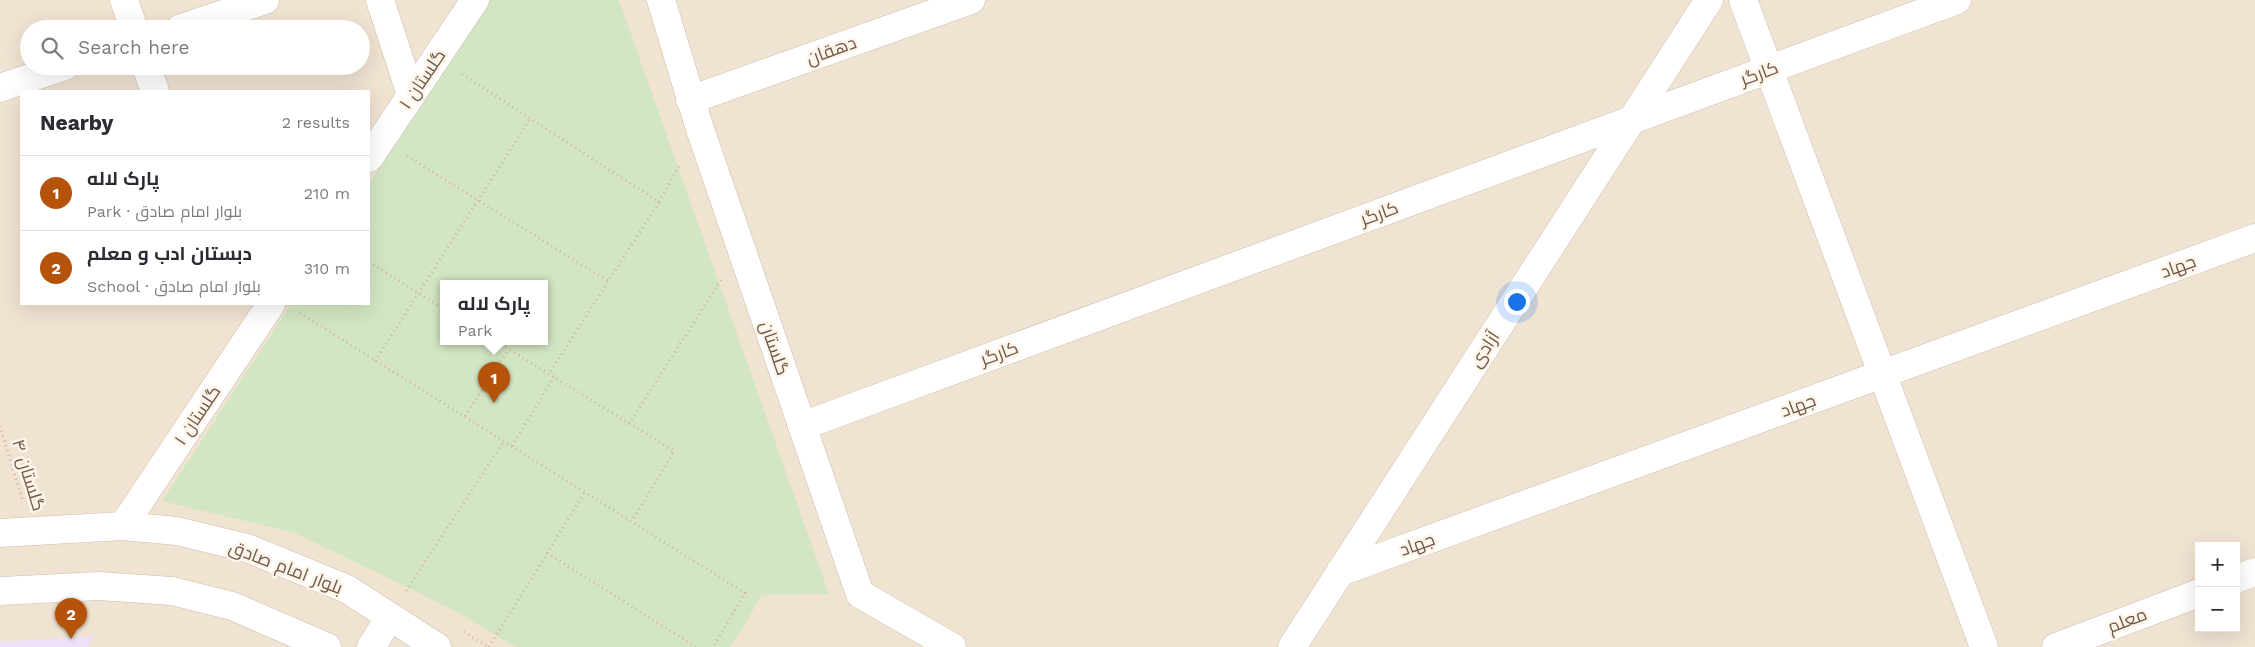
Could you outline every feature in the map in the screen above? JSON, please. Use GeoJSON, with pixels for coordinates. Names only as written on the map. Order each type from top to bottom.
{"type":"FeatureCollection","features":[{"type":"Feature","properties":{"kind":"street"},"geometry":{"type":"LineString","coordinates":[[124,0],[131,20]]}},
{"type":"Feature","properties":{"kind":"street"},"geometry":{"type":"LineString","coordinates":[[206,20],[265,0]]}},
{"type":"Feature","properties":{"kind":"street"},"geometry":{"type":"LineString","coordinates":[[380,0],[411,95]]}},
{"type":"Feature","properties":{"kind":"street","name":"گلستان ۱"},"geometry":{"type":"LineString","coordinates":[[375,149],[475,0]]}},
{"type":"Feature","properties":{"kind":"street","name":"گلستان"},"geometry":{"type":"LineString","coordinates":[[661,0],[690,100],[860,594],[952,647]]}},
{"type":"Feature","properties":{"kind":"street","name":"دهقان"},"geometry":{"type":"LineString","coordinates":[[690,100],[971,0]]}},
{"type":"Feature","properties":{"kind":"street","name":"آزادی"},"geometry":{"type":"LineString","coordinates":[[1292,647],[1709,0]]}},
{"type":"Feature","properties":{"kind":"street"},"geometry":{"type":"LineString","coordinates":[[1743,0],[1984,647]]}},
{"type":"Feature","properties":{"kind":"street","name":"کارگر"},"geometry":{"type":"LineString","coordinates":[[802,426],[1957,0]]}},
{"type":"Feature","properties":{"kind":"street"},"geometry":{"type":"LineString","coordinates":[[0,88],[38,75]]}},
{"type":"Feature","properties":{"kind":"street"},"geometry":{"type":"LineString","coordinates":[[149,75],[155,90]]}},
{"type":"Feature","properties":{"kind":"street","name":"جهاد"},"geometry":{"type":"LineString","coordinates":[[1340,572],[2255,238]]}},
{"type":"Feature","properties":{"kind":"street","name":"گلستان ۱"},"geometry":{"type":"LineString","coordinates":[[123,526],[282,306]]}},
{"type":"Feature","properties":{"kind":"street","name":"بلوار امام صادق"},"geometry":{"type":"LineString","coordinates":[[0,534],[123,526],[177,531],[247,548],[347,590],[437,647]]}},
{"type":"Feature","properties":{"kind":"street"},"geometry":{"type":"LineString","coordinates":[[2240,578],[2255,572]]}},
{"type":"Feature","properties":{"kind":"street"},"geometry":{"type":"LineString","coordinates":[[0,591],[99,586],[172,590],[232,606],[327,647]]}},
{"type":"Feature","properties":{"kind":"street","name":"معلم"},"geometry":{"type":"LineString","coordinates":[[2056,647],[2195,595]]}},
{"type":"Feature","properties":{"kind":"street"},"geometry":{"type":"LineString","coordinates":[[371,647],[390,617]]}},
{"type":"Feature","properties":{"kind":"path"},"geometry":{"type":"LineString","coordinates":[[437,57],[659,202],[549,374]]}},
{"type":"Feature","properties":{"kind":"path"},"geometry":{"type":"LineString","coordinates":[[375,361],[530,119]]}},
{"type":"Feature","properties":{"kind":"path"},"geometry":{"type":"LineString","coordinates":[[375,149],[478,200],[608,281]]}},
{"type":"Feature","properties":{"kind":"path"},"geometry":{"type":"LineString","coordinates":[[630,424],[741,248]]}},
{"type":"Feature","properties":{"kind":"path"},"geometry":{"type":"LineString","coordinates":[[370,263],[440,306]]}},
{"type":"Feature","properties":{"kind":"path"},"geometry":{"type":"LineString","coordinates":[[282,306],[465,416],[746,593],[713,647]]}},
{"type":"Feature","properties":{"kind":"path"},"geometry":{"type":"LineString","coordinates":[[502,345],[674,451],[632,521]]}},
{"type":"Feature","properties":{"kind":"path"},"geometry":{"type":"LineString","coordinates":[[465,416],[509,349]]}},
{"type":"Feature","properties":{"kind":"path"},"geometry":{"type":"LineString","coordinates":[[512,446],[554,377]]}},
{"type":"Feature","properties":{"kind":"path","name":"گلستان ۴"},"geometry":{"type":"LineString","coordinates":[[0,426],[32,532]]}},
{"type":"Feature","properties":{"kind":"path"},"geometry":{"type":"LineString","coordinates":[[390,617],[504,441]]}},
{"type":"Feature","properties":{"kind":"path"},"geometry":{"type":"LineString","coordinates":[[489,647],[585,492]]}},
{"type":"Feature","properties":{"kind":"path"},"geometry":{"type":"LineString","coordinates":[[547,553],[696,647]]}},
{"type":"Feature","properties":{"kind":"shaded area"},"geometry":{"type":"Polygon","coordinates":[[[0,0],[2255,0],[2255,647],[0,647],[0,0]]]}},
{"type":"Feature","properties":{"kind":"shaded area"},"geometry":{"type":"Polygon","coordinates":[[[95,636],[88,647],[0,647],[0,642],[95,636]]]}},
{"type":"Feature","properties":{"kind":"green space"},"geometry":{"type":"Polygon","coordinates":[[[488,0],[619,0],[829,594],[762,595],[731,647],[515,647],[452,609],[295,533],[162,501],[290,305],[370,305],[370,182],[488,0]]]}},
{"type":"Feature","properties":{"kind":"place","name":"پارک لاله"},"geometry":{"type":"Point","coordinates":[494,403]}},
{"type":"Feature","properties":{"kind":"place","name":"دبستان ادب و معلم"},"geometry":{"type":"Point","coordinates":[71,639]}}]}
